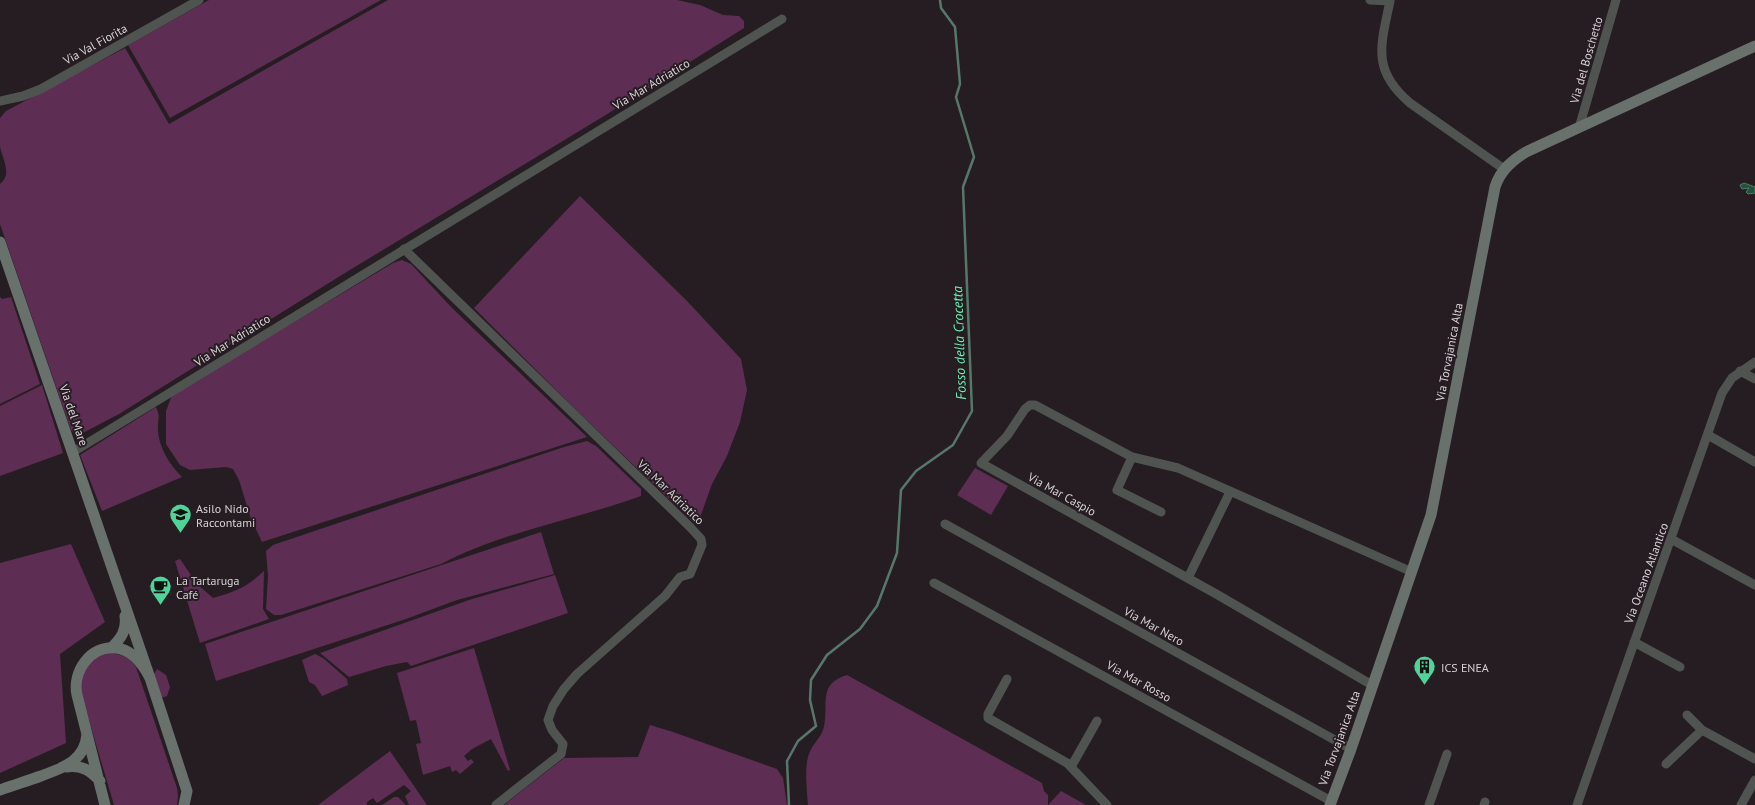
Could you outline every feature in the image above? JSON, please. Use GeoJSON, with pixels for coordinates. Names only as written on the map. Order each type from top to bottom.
{"type":"FeatureCollection","features":[{"type":"Feature","properties":{"kind":"street","name":"Via Val Fiorita"},"geometry":{"type":"LineString","coordinates":[[0,101],[23,96],[47,86],[199,0]]}},
{"type":"Feature","properties":{"kind":"street"},"geometry":{"type":"LineString","coordinates":[[1370,0],[1390,1],[1381,54],[1385,71],[1392,83],[1410,103],[1504,169]]}},
{"type":"Feature","properties":{"kind":"street","name":"Via del Boschetto"},"geometry":{"type":"LineString","coordinates":[[1579,128],[1616,0]]}},
{"type":"Feature","properties":{"kind":"street","name":"Via Mar Adriatico"},"geometry":{"type":"LineString","coordinates":[[73,452],[782,20]]}},
{"type":"Feature","properties":{"kind":"street","name":"Via Torvajanica Alta"},"geometry":{"type":"LineString","coordinates":[[1330,803],[1351,749],[1428,527],[1495,187],[1504,169],[1521,155],[1755,46]]}},
{"type":"Feature","properties":{"kind":"street","name":"Via del Mare"},"geometry":{"type":"LineString","coordinates":[[0,242],[192,805]]}},
{"type":"Feature","properties":{"kind":"street","name":"Via Mar Adriatico"},"geometry":{"type":"LineString","coordinates":[[404,249],[701,539],[702,545],[690,574],[680,577],[665,596],[577,674],[559,696],[548,720],[550,728],[563,744],[561,754],[496,805]]}},
{"type":"Feature","properties":{"kind":"street","name":"Via Oceano Atlantico"},"geometry":{"type":"LineString","coordinates":[[1577,805],[1724,390],[1730,380],[1755,362]]}},
{"type":"Feature","properties":{"kind":"street"},"geometry":{"type":"LineString","coordinates":[[1740,371],[1755,379]]}},
{"type":"Feature","properties":{"kind":"street","name":"Via Mar Caspio"},"geometry":{"type":"LineString","coordinates":[[1132,457],[1034,404],[1025,409],[1004,440],[981,464],[1188,578],[1372,685]]}},
{"type":"Feature","properties":{"kind":"street"},"geometry":{"type":"LineString","coordinates":[[1708,435],[1755,462]]}},
{"type":"Feature","properties":{"kind":"street"},"geometry":{"type":"LineString","coordinates":[[1161,512],[1117,490],[1132,457],[1178,468],[1412,572]]}},
{"type":"Feature","properties":{"kind":"street"},"geometry":{"type":"LineString","coordinates":[[1188,578],[1230,492]]}},
{"type":"Feature","properties":{"kind":"street","name":"Via Mar Nero"},"geometry":{"type":"LineString","coordinates":[[945,524],[1351,749]]}},
{"type":"Feature","properties":{"kind":"street"},"geometry":{"type":"LineString","coordinates":[[1671,539],[1755,585]]}},
{"type":"Feature","properties":{"kind":"street","name":"Via Mar Rosso"},"geometry":{"type":"LineString","coordinates":[[934,583],[1330,803]]}},
{"type":"Feature","properties":{"kind":"street","name":"Via del Mare"},"geometry":{"type":"LineString","coordinates":[[111,648],[121,637],[126,622],[121,597]]}},
{"type":"Feature","properties":{"kind":"street"},"geometry":{"type":"LineString","coordinates":[[1634,642],[1680,667]]}},
{"type":"Feature","properties":{"kind":"street"},"geometry":{"type":"LineString","coordinates":[[105,805],[76,691],[77,675],[80,666],[100,651],[111,648]]}},
{"type":"Feature","properties":{"kind":"street","name":"Via del Mare"},"geometry":{"type":"LineString","coordinates":[[111,648],[119,649],[134,656],[150,678]]}},
{"type":"Feature","properties":{"kind":"street"},"geometry":{"type":"LineString","coordinates":[[1007,679],[988,714],[988,718],[1063,760],[1107,805]]}},
{"type":"Feature","properties":{"kind":"street"},"geometry":{"type":"LineString","coordinates":[[1687,715],[1702,730],[1755,759]]}},
{"type":"Feature","properties":{"kind":"street"},"geometry":{"type":"LineString","coordinates":[[1071,767],[1097,722]]}},
{"type":"Feature","properties":{"kind":"street"},"geometry":{"type":"LineString","coordinates":[[1666,764],[1702,730]]}},
{"type":"Feature","properties":{"kind":"street"},"geometry":{"type":"LineString","coordinates":[[65,767],[81,753],[86,741],[87,732]]}},
{"type":"Feature","properties":{"kind":"street"},"geometry":{"type":"LineString","coordinates":[[1429,805],[1447,754]]}},
{"type":"Feature","properties":{"kind":"street"},"geometry":{"type":"LineString","coordinates":[[0,790],[65,767],[74,766],[82,767],[92,772],[100,782]]}},
{"type":"Feature","properties":{"kind":"street"},"geometry":{"type":"LineString","coordinates":[[1741,805],[1755,780]]}},
{"type":"Feature","properties":{"kind":"street"},"geometry":{"type":"LineString","coordinates":[[184,805],[187,791]]}},
{"type":"Feature","properties":{"kind":"shaded area"},"geometry":{"type":"Polygon","coordinates":[[[209,0],[381,0],[170,118],[128,45],[209,0]]]}},
{"type":"Feature","properties":{"kind":"shaded area"},"geometry":{"type":"Polygon","coordinates":[[[388,0],[677,0],[700,5],[723,15],[739,16],[744,21],[744,28],[119,414],[77,436],[71,430],[0,224],[0,184],[6,176],[6,166],[0,146],[0,118],[6,111],[125,48],[169,124],[388,0]]]}},
{"type":"Feature","properties":{"kind":"shaded area"},"geometry":{"type":"Polygon","coordinates":[[[1744,183],[1755,187],[1755,193],[1748,194],[1746,192],[1749,188],[1742,189],[1740,185],[1744,183]]]}},
{"type":"Feature","properties":{"kind":"shaded area"},"geometry":{"type":"Polygon","coordinates":[[[580,196],[688,302],[741,359],[747,390],[740,422],[727,456],[712,484],[697,526],[570,404],[474,308],[580,196]]]}},
{"type":"Feature","properties":{"kind":"shaded area"},"geometry":{"type":"Polygon","coordinates":[[[402,260],[411,264],[452,308],[587,437],[262,542],[251,519],[239,480],[233,469],[226,467],[190,470],[180,465],[166,444],[166,411],[172,395],[393,263],[402,260]]]}},
{"type":"Feature","properties":{"kind":"shaded area"},"geometry":{"type":"Polygon","coordinates":[[[0,297],[2,299],[11,297],[40,384],[0,404],[0,297]]]}},
{"type":"Feature","properties":{"kind":"shaded area"},"geometry":{"type":"Polygon","coordinates":[[[42,385],[63,453],[0,476],[0,406],[42,385]]]}},
{"type":"Feature","properties":{"kind":"shaded area"},"geometry":{"type":"Polygon","coordinates":[[[156,407],[160,444],[169,462],[182,477],[102,511],[80,455],[156,407]]]}},
{"type":"Feature","properties":{"kind":"shaded area"},"geometry":{"type":"Polygon","coordinates":[[[587,441],[596,446],[641,489],[641,496],[515,534],[441,564],[281,615],[274,615],[266,609],[268,576],[266,551],[273,545],[564,447],[587,441]]]}},
{"type":"Feature","properties":{"kind":"shaded area"},"geometry":{"type":"Polygon","coordinates":[[[975,468],[1008,486],[991,515],[957,495],[975,468]]]}},
{"type":"Feature","properties":{"kind":"shaded area"},"geometry":{"type":"Polygon","coordinates":[[[541,532],[554,574],[457,600],[406,619],[216,681],[205,644],[541,532]]]}},
{"type":"Feature","properties":{"kind":"shaded area"},"geometry":{"type":"Polygon","coordinates":[[[71,544],[105,622],[60,654],[66,743],[0,773],[0,563],[71,544]]]}},
{"type":"Feature","properties":{"kind":"shaded area"},"geometry":{"type":"Polygon","coordinates":[[[180,559],[197,584],[213,598],[240,588],[264,571],[263,609],[269,619],[200,643],[175,561],[180,559]]]}},
{"type":"Feature","properties":{"kind":"shaded area"},"geometry":{"type":"Polygon","coordinates":[[[555,575],[568,613],[411,666],[407,662],[349,677],[320,653],[469,600],[555,575]]]}},
{"type":"Feature","properties":{"kind":"shaded area"},"geometry":{"type":"Polygon","coordinates":[[[474,648],[510,770],[508,771],[491,739],[472,749],[464,756],[468,761],[471,759],[474,762],[460,774],[456,770],[452,772],[450,766],[423,775],[416,744],[421,743],[416,720],[410,721],[397,673],[474,648]]]}},
{"type":"Feature","properties":{"kind":"shaded area"},"geometry":{"type":"Polygon","coordinates":[[[106,653],[123,656],[136,667],[177,788],[177,805],[114,805],[80,690],[80,680],[91,659],[106,653]]]}},
{"type":"Feature","properties":{"kind":"shaded area"},"geometry":{"type":"Polygon","coordinates":[[[315,654],[323,658],[347,679],[348,685],[322,696],[315,685],[309,682],[302,660],[315,654]]]}},
{"type":"Feature","properties":{"kind":"shaded area"},"geometry":{"type":"Polygon","coordinates":[[[157,669],[166,675],[170,687],[167,696],[164,697],[160,697],[154,674],[157,669]]]}},
{"type":"Feature","properties":{"kind":"shaded area"},"geometry":{"type":"Polygon","coordinates":[[[847,675],[1042,783],[1044,791],[1048,795],[1048,805],[808,805],[807,759],[810,750],[824,727],[828,689],[831,684],[847,675]]]}},
{"type":"Feature","properties":{"kind":"shaded area"},"geometry":{"type":"Polygon","coordinates":[[[650,725],[777,769],[783,778],[787,805],[504,805],[564,758],[638,757],[650,725]]]}},
{"type":"Feature","properties":{"kind":"shaded area"},"geometry":{"type":"Polygon","coordinates":[[[390,751],[427,805],[409,805],[405,796],[411,791],[404,785],[377,803],[373,798],[367,802],[367,805],[318,805],[390,751]]]}},
{"type":"Feature","properties":{"kind":"shaded area"},"geometry":{"type":"Polygon","coordinates":[[[1061,791],[1086,805],[1048,805],[1061,791]]]}},
{"type":"Feature","properties":{"kind":"shaded area"},"geometry":{"type":"Polygon","coordinates":[[[394,797],[398,797],[406,805],[382,805],[394,797]]]}},
{"type":"Feature","properties":{"kind":"waterway","name":"Fosso della Crocetta"},"geometry":{"type":"LineString","coordinates":[[789,805],[787,761],[798,741],[816,726],[810,700],[811,680],[827,655],[860,629],[877,606],[897,553],[901,490],[916,471],[953,445],[972,411],[963,187],[974,157],[956,97],[960,84],[955,27],[941,8],[940,0]]}},
{"type":"Feature","properties":{"kind":"place","name":"Asilo Nido Raccontami"},"geometry":{"type":"Point","coordinates":[180,534]}},
{"type":"Feature","properties":{"kind":"place","name":"La Tartaruga Café"},"geometry":{"type":"Point","coordinates":[160,606]}},
{"type":"Feature","properties":{"kind":"place","name":"ICS ENEA"},"geometry":{"type":"Point","coordinates":[1425,686]}}]}
